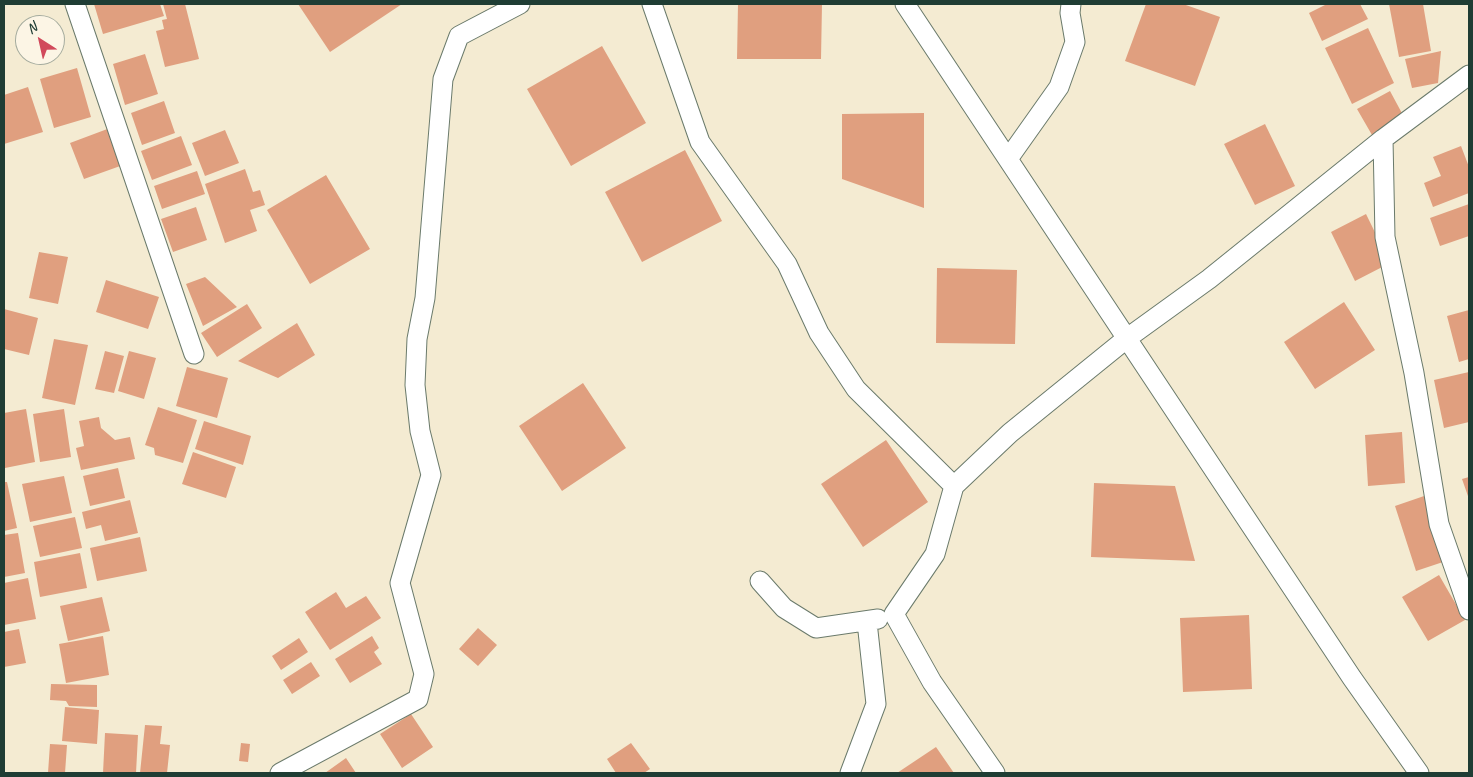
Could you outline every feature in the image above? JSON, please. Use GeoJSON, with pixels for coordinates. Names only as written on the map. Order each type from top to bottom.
{"type":"FeatureCollection","features":[{"type":"Feature","properties":{"kind":"street"},"geometry":{"type":"LineString","coordinates":[[75,4],[194,354]]}},
{"type":"Feature","properties":{"kind":"street"},"geometry":{"type":"LineString","coordinates":[[280,773],[418,699],[424,674],[400,583],[431,475],[420,431],[415,385],[417,339],[425,298],[443,79],[459,36],[520,4]]}},
{"type":"Feature","properties":{"kind":"street"},"geometry":{"type":"LineString","coordinates":[[652,4],[700,142],[787,264],[819,333],[856,389],[954,486]]}},
{"type":"Feature","properties":{"kind":"street"},"geometry":{"type":"LineString","coordinates":[[905,4],[1352,678],[1419,773]]}},
{"type":"Feature","properties":{"kind":"street"},"geometry":{"type":"LineString","coordinates":[[1008,160],[1059,87],[1075,42],[1070,13],[1071,4]]}},
{"type":"Feature","properties":{"kind":"street"},"geometry":{"type":"LineString","coordinates":[[760,580],[784,608],[816,628],[867,622],[894,614],[935,554],[954,486],[1010,433],[1126,339],[1209,279],[1384,139],[1469,75]]}},
{"type":"Feature","properties":{"kind":"street"},"geometry":{"type":"LineString","coordinates":[[1384,139],[1385,237],[1414,373],[1439,524],[1469,610]]}},
{"type":"Feature","properties":{"kind":"street"},"geometry":{"type":"LineString","coordinates":[[894,614],[932,682],[995,773]]}},
{"type":"Feature","properties":{"kind":"street"},"geometry":{"type":"LineString","coordinates":[[850,773],[876,704],[867,622]]}},
{"type":"Feature","properties":{"kind":"building"},"geometry":{"type":"Polygon","coordinates":[[[94,4],[160,4],[164,16],[103,34],[94,4]]]}},
{"type":"Feature","properties":{"kind":"building"},"geometry":{"type":"Polygon","coordinates":[[[163,4],[185,4],[199,59],[165,67],[156,31],[164,29],[162,20],[167,19],[163,4]]]}},
{"type":"Feature","properties":{"kind":"building"},"geometry":{"type":"Polygon","coordinates":[[[298,4],[402,4],[330,52],[298,4]]]}},
{"type":"Feature","properties":{"kind":"building"},"geometry":{"type":"Polygon","coordinates":[[[738,4],[822,4],[821,59],[737,59],[738,4]]]}},
{"type":"Feature","properties":{"kind":"building"},"geometry":{"type":"Polygon","coordinates":[[[1146,4],[1183,4],[1220,17],[1195,86],[1125,61],[1146,4]]]}},
{"type":"Feature","properties":{"kind":"building"},"geometry":{"type":"Polygon","coordinates":[[[1327,4],[1360,4],[1368,19],[1322,41],[1309,13],[1327,4]]]}},
{"type":"Feature","properties":{"kind":"building"},"geometry":{"type":"Polygon","coordinates":[[[1389,4],[1423,4],[1431,51],[1399,57],[1389,4]]]}},
{"type":"Feature","properties":{"kind":"building"},"geometry":{"type":"Polygon","coordinates":[[[1368,28],[1394,83],[1352,104],[1325,48],[1368,28]]]}},
{"type":"Feature","properties":{"kind":"building"},"geometry":{"type":"Polygon","coordinates":[[[602,46],[646,123],[571,166],[527,89],[602,46]]]}},
{"type":"Feature","properties":{"kind":"building"},"geometry":{"type":"Polygon","coordinates":[[[1441,51],[1438,83],[1412,88],[1405,59],[1441,51]]]}},
{"type":"Feature","properties":{"kind":"building"},"geometry":{"type":"Polygon","coordinates":[[[145,54],[158,94],[125,105],[113,64],[145,54]]]}},
{"type":"Feature","properties":{"kind":"building"},"geometry":{"type":"Polygon","coordinates":[[[77,68],[91,117],[54,128],[40,79],[77,68]]]}},
{"type":"Feature","properties":{"kind":"building"},"geometry":{"type":"Polygon","coordinates":[[[28,87],[43,132],[4,144],[4,95],[28,87]]]}},
{"type":"Feature","properties":{"kind":"building"},"geometry":{"type":"Polygon","coordinates":[[[1390,91],[1404,117],[1372,135],[1357,109],[1390,91]]]}},
{"type":"Feature","properties":{"kind":"building"},"geometry":{"type":"Polygon","coordinates":[[[164,101],[175,133],[142,145],[131,113],[164,101]]]}},
{"type":"Feature","properties":{"kind":"building"},"geometry":{"type":"Polygon","coordinates":[[[924,113],[924,208],[842,179],[842,114],[924,113]]]}},
{"type":"Feature","properties":{"kind":"building"},"geometry":{"type":"Polygon","coordinates":[[[1265,124],[1295,186],[1255,205],[1224,144],[1265,124]]]}},
{"type":"Feature","properties":{"kind":"building"},"geometry":{"type":"Polygon","coordinates":[[[110,128],[123,165],[84,179],[70,143],[110,128]]]}},
{"type":"Feature","properties":{"kind":"building"},"geometry":{"type":"Polygon","coordinates":[[[225,130],[239,163],[205,176],[192,143],[225,130]]]}},
{"type":"Feature","properties":{"kind":"building"},"geometry":{"type":"Polygon","coordinates":[[[181,136],[192,165],[152,180],[141,151],[181,136]]]}},
{"type":"Feature","properties":{"kind":"building"},"geometry":{"type":"Polygon","coordinates":[[[1461,146],[1469,167],[1469,193],[1433,207],[1424,183],[1441,176],[1433,157],[1461,146]]]}},
{"type":"Feature","properties":{"kind":"building"},"geometry":{"type":"Polygon","coordinates":[[[685,150],[722,221],[642,262],[605,192],[685,150]]]}},
{"type":"Feature","properties":{"kind":"building"},"geometry":{"type":"Polygon","coordinates":[[[245,169],[253,192],[260,190],[265,205],[250,210],[257,231],[225,243],[205,184],[245,169]]]}},
{"type":"Feature","properties":{"kind":"building"},"geometry":{"type":"Polygon","coordinates":[[[197,171],[205,194],[162,209],[154,186],[197,171]]]}},
{"type":"Feature","properties":{"kind":"building"},"geometry":{"type":"Polygon","coordinates":[[[326,175],[370,249],[310,284],[267,210],[326,175]]]}},
{"type":"Feature","properties":{"kind":"building"},"geometry":{"type":"Polygon","coordinates":[[[1469,204],[1469,236],[1440,246],[1430,218],[1469,204]]]}},
{"type":"Feature","properties":{"kind":"building"},"geometry":{"type":"Polygon","coordinates":[[[196,207],[207,240],[173,252],[161,219],[196,207]]]}},
{"type":"Feature","properties":{"kind":"building"},"geometry":{"type":"Polygon","coordinates":[[[1366,214],[1390,263],[1355,281],[1331,232],[1366,214]]]}},
{"type":"Feature","properties":{"kind":"building"},"geometry":{"type":"Polygon","coordinates":[[[39,252],[68,257],[58,304],[29,298],[39,252]]]}},
{"type":"Feature","properties":{"kind":"building"},"geometry":{"type":"Polygon","coordinates":[[[937,268],[1017,270],[1015,344],[936,343],[937,268]]]}},
{"type":"Feature","properties":{"kind":"building"},"geometry":{"type":"Polygon","coordinates":[[[205,277],[237,307],[203,326],[186,284],[205,277]]]}},
{"type":"Feature","properties":{"kind":"building"},"geometry":{"type":"Polygon","coordinates":[[[106,280],[159,297],[148,329],[96,312],[106,280]]]}},
{"type":"Feature","properties":{"kind":"building"},"geometry":{"type":"Polygon","coordinates":[[[1344,302],[1375,350],[1315,389],[1284,342],[1344,302]]]}},
{"type":"Feature","properties":{"kind":"building"},"geometry":{"type":"Polygon","coordinates":[[[247,304],[262,328],[217,357],[201,333],[247,304]]]}},
{"type":"Feature","properties":{"kind":"building"},"geometry":{"type":"Polygon","coordinates":[[[4,309],[38,318],[29,355],[4,349],[4,309]]]}},
{"type":"Feature","properties":{"kind":"building"},"geometry":{"type":"Polygon","coordinates":[[[1469,310],[1469,359],[1459,362],[1447,316],[1469,310]]]}},
{"type":"Feature","properties":{"kind":"building"},"geometry":{"type":"Polygon","coordinates":[[[297,323],[315,355],[278,378],[238,361],[297,323]]]}},
{"type":"Feature","properties":{"kind":"building"},"geometry":{"type":"Polygon","coordinates":[[[54,339],[88,345],[75,405],[42,398],[54,339]]]}},
{"type":"Feature","properties":{"kind":"building"},"geometry":{"type":"Polygon","coordinates":[[[105,351],[124,356],[114,393],[95,389],[105,351]]]}},
{"type":"Feature","properties":{"kind":"building"},"geometry":{"type":"Polygon","coordinates":[[[129,351],[156,358],[144,399],[118,391],[129,351]]]}},
{"type":"Feature","properties":{"kind":"building"},"geometry":{"type":"Polygon","coordinates":[[[187,367],[228,378],[217,418],[176,406],[187,367]]]}},
{"type":"Feature","properties":{"kind":"building"},"geometry":{"type":"Polygon","coordinates":[[[1469,372],[1469,422],[1444,428],[1434,380],[1469,372]]]}},
{"type":"Feature","properties":{"kind":"building"},"geometry":{"type":"Polygon","coordinates":[[[583,383],[626,448],[562,491],[519,426],[583,383]]]}},
{"type":"Feature","properties":{"kind":"building"},"geometry":{"type":"Polygon","coordinates":[[[158,407],[197,420],[183,463],[155,455],[154,448],[145,445],[158,407]]]}},
{"type":"Feature","properties":{"kind":"building"},"geometry":{"type":"Polygon","coordinates":[[[26,409],[35,462],[5,468],[4,413],[26,409]]]}},
{"type":"Feature","properties":{"kind":"building"},"geometry":{"type":"Polygon","coordinates":[[[64,409],[71,457],[40,462],[33,414],[64,409]]]}},
{"type":"Feature","properties":{"kind":"building"},"geometry":{"type":"Polygon","coordinates":[[[99,417],[101,428],[115,440],[130,437],[135,459],[81,470],[76,448],[84,446],[79,421],[99,417]]]}},
{"type":"Feature","properties":{"kind":"building"},"geometry":{"type":"Polygon","coordinates":[[[204,421],[251,436],[243,465],[195,449],[204,421]]]}},
{"type":"Feature","properties":{"kind":"building"},"geometry":{"type":"Polygon","coordinates":[[[1402,432],[1405,483],[1368,486],[1365,435],[1402,432]]]}},
{"type":"Feature","properties":{"kind":"building"},"geometry":{"type":"Polygon","coordinates":[[[886,440],[928,502],[863,547],[821,484],[886,440]]]}},
{"type":"Feature","properties":{"kind":"building"},"geometry":{"type":"Polygon","coordinates":[[[193,452],[236,467],[226,498],[182,484],[193,452]]]}},
{"type":"Feature","properties":{"kind":"building"},"geometry":{"type":"Polygon","coordinates":[[[118,468],[125,498],[90,506],[83,476],[118,468]]]}},
{"type":"Feature","properties":{"kind":"building"},"geometry":{"type":"Polygon","coordinates":[[[64,476],[72,513],[30,522],[22,484],[64,476]]]}},
{"type":"Feature","properties":{"kind":"building"},"geometry":{"type":"Polygon","coordinates":[[[1469,477],[1469,499],[1462,479],[1469,477]]]}},
{"type":"Feature","properties":{"kind":"building"},"geometry":{"type":"Polygon","coordinates":[[[4,482],[7,482],[17,528],[4,531],[4,482]]]}},
{"type":"Feature","properties":{"kind":"building"},"geometry":{"type":"Polygon","coordinates":[[[1094,483],[1175,486],[1195,561],[1091,557],[1094,483]]]}},
{"type":"Feature","properties":{"kind":"building"},"geometry":{"type":"Polygon","coordinates":[[[1427,495],[1449,560],[1416,571],[1395,506],[1427,495]]]}},
{"type":"Feature","properties":{"kind":"building"},"geometry":{"type":"Polygon","coordinates":[[[130,500],[138,533],[105,541],[101,525],[86,529],[82,512],[130,500]]]}},
{"type":"Feature","properties":{"kind":"building"},"geometry":{"type":"Polygon","coordinates":[[[75,517],[82,548],[40,557],[33,526],[75,517]]]}},
{"type":"Feature","properties":{"kind":"building"},"geometry":{"type":"Polygon","coordinates":[[[18,533],[25,573],[4,577],[4,535],[18,533]]]}},
{"type":"Feature","properties":{"kind":"building"},"geometry":{"type":"Polygon","coordinates":[[[140,537],[147,571],[97,581],[90,548],[140,537]]]}},
{"type":"Feature","properties":{"kind":"building"},"geometry":{"type":"Polygon","coordinates":[[[80,553],[87,588],[40,597],[34,562],[80,553]]]}},
{"type":"Feature","properties":{"kind":"building"},"geometry":{"type":"Polygon","coordinates":[[[1439,575],[1465,620],[1428,641],[1402,597],[1439,575]]]}},
{"type":"Feature","properties":{"kind":"building"},"geometry":{"type":"Polygon","coordinates":[[[28,578],[36,619],[4,625],[4,583],[28,578]]]}},
{"type":"Feature","properties":{"kind":"building"},"geometry":{"type":"Polygon","coordinates":[[[336,592],[346,608],[366,596],[381,618],[330,650],[305,612],[336,592]]]}},
{"type":"Feature","properties":{"kind":"building"},"geometry":{"type":"Polygon","coordinates":[[[102,597],[110,631],[68,641],[60,606],[102,597]]]}},
{"type":"Feature","properties":{"kind":"building"},"geometry":{"type":"Polygon","coordinates":[[[1249,615],[1252,689],[1183,692],[1180,618],[1249,615]]]}},
{"type":"Feature","properties":{"kind":"building"},"geometry":{"type":"Polygon","coordinates":[[[478,628],[497,645],[478,666],[459,649],[478,628]]]}},
{"type":"Feature","properties":{"kind":"building"},"geometry":{"type":"Polygon","coordinates":[[[19,629],[26,663],[4,667],[4,632],[19,629]]]}},
{"type":"Feature","properties":{"kind":"building"},"geometry":{"type":"Polygon","coordinates":[[[103,636],[109,675],[66,683],[59,644],[103,636]]]}},
{"type":"Feature","properties":{"kind":"building"},"geometry":{"type":"Polygon","coordinates":[[[372,636],[379,648],[374,652],[382,664],[350,683],[335,659],[372,636]]]}},
{"type":"Feature","properties":{"kind":"building"},"geometry":{"type":"Polygon","coordinates":[[[299,638],[308,652],[281,670],[272,656],[299,638]]]}},
{"type":"Feature","properties":{"kind":"building"},"geometry":{"type":"Polygon","coordinates":[[[311,662],[320,676],[292,694],[283,680],[311,662]]]}},
{"type":"Feature","properties":{"kind":"building"},"geometry":{"type":"Polygon","coordinates":[[[51,684],[97,685],[97,707],[69,706],[66,701],[50,700],[51,684]]]}},
{"type":"Feature","properties":{"kind":"building"},"geometry":{"type":"Polygon","coordinates":[[[65,707],[99,710],[97,744],[62,741],[65,707]]]}},
{"type":"Feature","properties":{"kind":"building"},"geometry":{"type":"Polygon","coordinates":[[[411,714],[433,747],[402,768],[380,734],[411,714]]]}},
{"type":"Feature","properties":{"kind":"building"},"geometry":{"type":"Polygon","coordinates":[[[145,725],[162,726],[160,744],[170,745],[167,773],[140,773],[145,725]]]}},
{"type":"Feature","properties":{"kind":"building"},"geometry":{"type":"Polygon","coordinates":[[[105,733],[138,735],[136,773],[103,773],[105,733]]]}},
{"type":"Feature","properties":{"kind":"building"},"geometry":{"type":"Polygon","coordinates":[[[241,743],[250,744],[248,762],[239,761],[241,743]]]}},
{"type":"Feature","properties":{"kind":"building"},"geometry":{"type":"Polygon","coordinates":[[[631,743],[650,769],[644,773],[616,773],[607,759],[631,743]]]}},
{"type":"Feature","properties":{"kind":"building"},"geometry":{"type":"Polygon","coordinates":[[[50,744],[67,745],[65,773],[48,773],[50,744]]]}},
{"type":"Feature","properties":{"kind":"building"},"geometry":{"type":"Polygon","coordinates":[[[936,747],[954,773],[897,773],[936,747]]]}},
{"type":"Feature","properties":{"kind":"building"},"geometry":{"type":"Polygon","coordinates":[[[346,758],[356,773],[325,773],[346,758]]]}}]}
